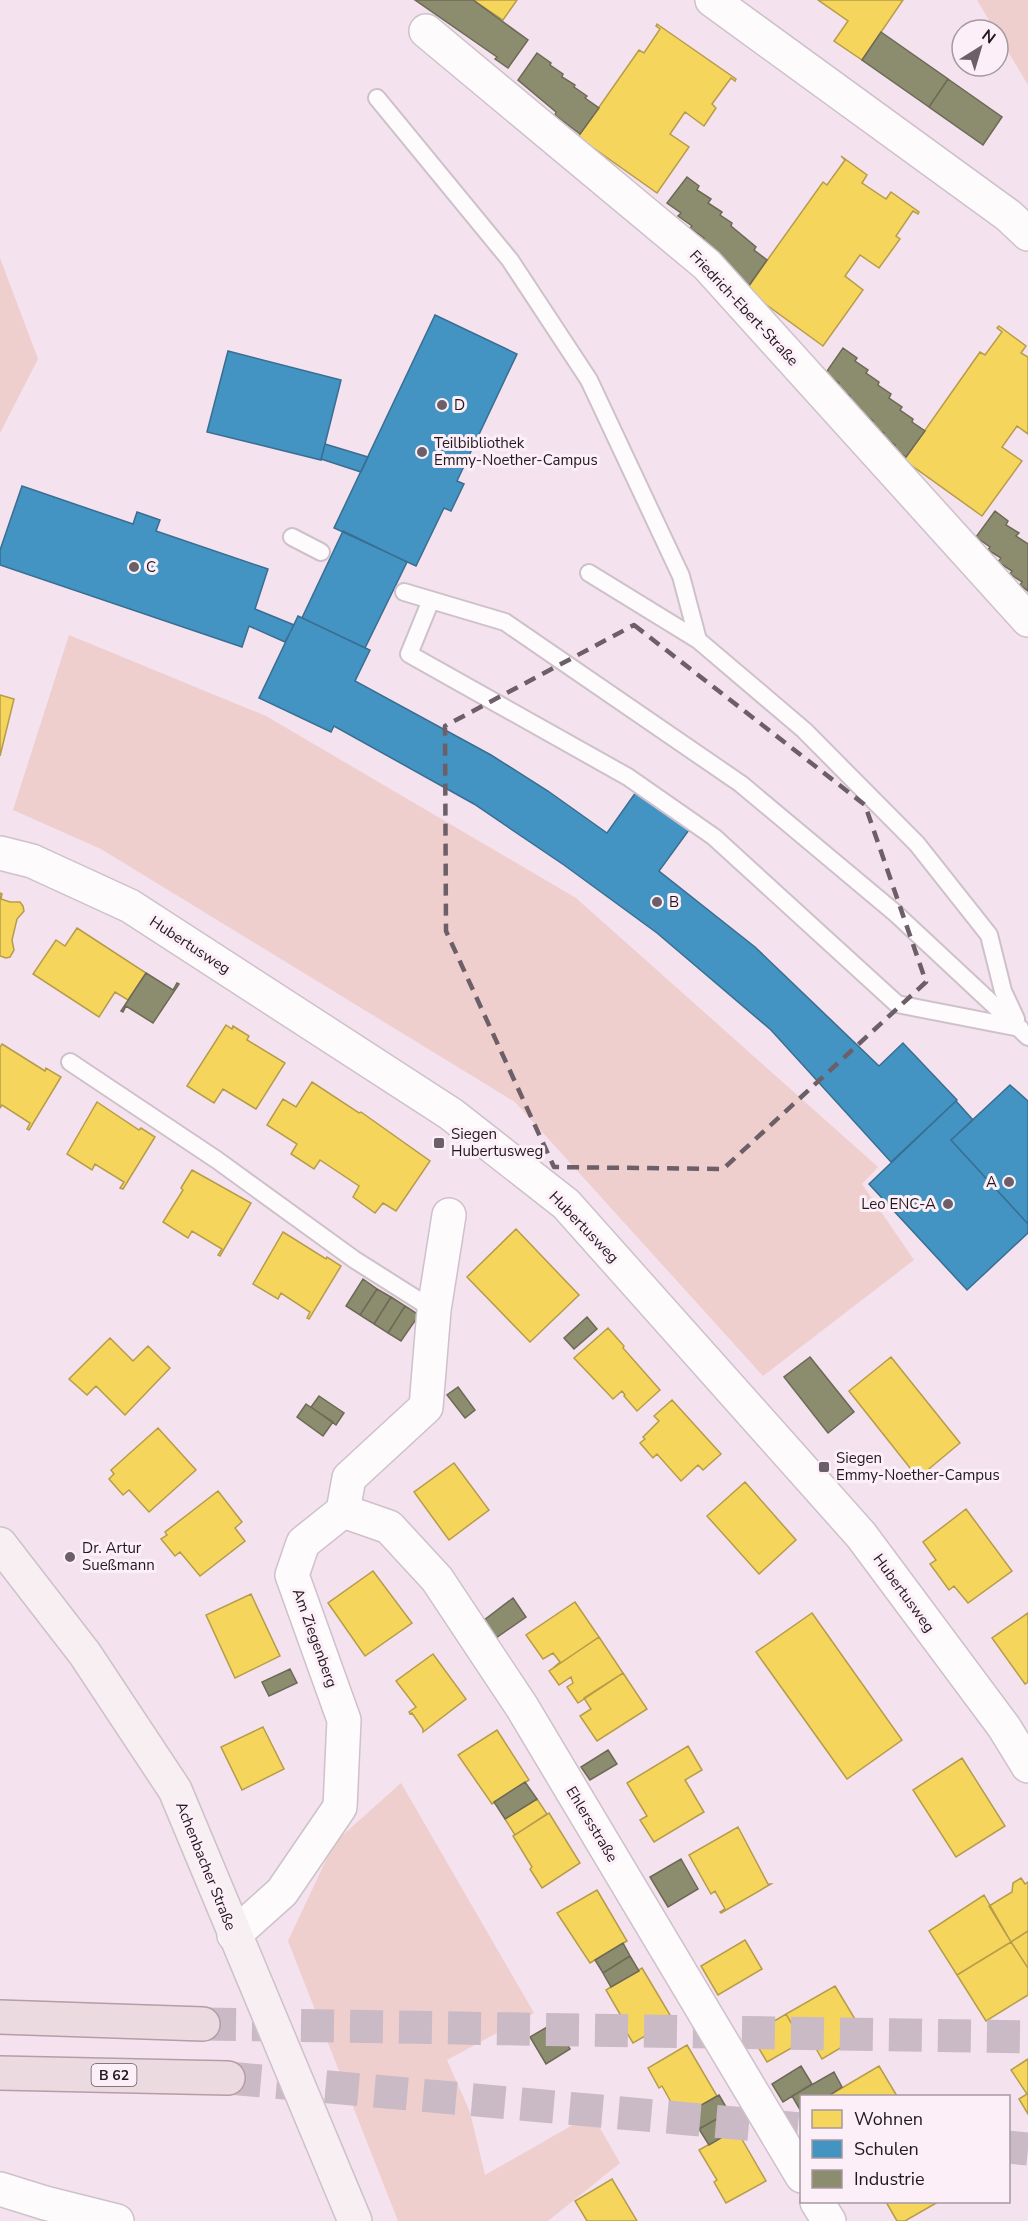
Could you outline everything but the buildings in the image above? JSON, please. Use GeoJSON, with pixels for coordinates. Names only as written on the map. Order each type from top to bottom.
{"type":"FeatureCollection","features":[{"type":"Feature","properties":{"kind":"highway"},"geometry":{"type":"LineString","coordinates":[[0,2017],[203,2024]]}},
{"type":"Feature","properties":{"kind":"highway","name":"B 62"},"geometry":{"type":"LineString","coordinates":[[0,2073],[228,2078]]}},
{"type":"Feature","properties":{"kind":"main road","name":"Achenbacher Straße"},"geometry":{"type":"LineString","coordinates":[[0,1544],[85,1654],[175,1790],[355,2221]]}},
{"type":"Feature","properties":{"kind":"street"},"geometry":{"type":"LineString","coordinates":[[712,0],[1009,216],[1028,234]]}},
{"type":"Feature","properties":{"kind":"street","name":"Friedrich-Ebert-Straße"},"geometry":{"type":"LineString","coordinates":[[426,31],[707,265],[1028,620]]}},
{"type":"Feature","properties":{"kind":"street","name":"Hubertusweg"},"geometry":{"type":"LineString","coordinates":[[0,853],[33,861],[130,906],[451,1114],[566,1204],[861,1535],[1004,1727],[1028,1766]]}},
{"type":"Feature","properties":{"kind":"street"},"geometry":{"type":"LineString","coordinates":[[343,1511],[349,1478],[426,1407],[434,1310],[449,1215]]}},
{"type":"Feature","properties":{"kind":"street","name":"Am Ziegenberg"},"geometry":{"type":"LineString","coordinates":[[234,1935],[282,1892],[340,1807],[344,1720],[292,1575],[303,1543],[343,1511]]}},
{"type":"Feature","properties":{"kind":"street","name":"Ehlersstraße"},"geometry":{"type":"LineString","coordinates":[[343,1511],[389,1527],[437,1579],[522,1707],[800,2174]]}},
{"type":"Feature","properties":{"kind":"street"},"geometry":{"type":"LineString","coordinates":[[0,2189],[117,2221]]}},
{"type":"Feature","properties":{"kind":"street"},"geometry":{"type":"LineString","coordinates":[[818,2203],[828,2221]]}},
{"type":"Feature","properties":{"kind":"lane"},"geometry":{"type":"LineString","coordinates":[[377,98],[510,260],[589,380],[681,576],[698,640]]}},
{"type":"Feature","properties":{"kind":"lane"},"geometry":{"type":"LineString","coordinates":[[291,537],[321,552]]}},
{"type":"Feature","properties":{"kind":"lane"},"geometry":{"type":"LineString","coordinates":[[589,573],[698,640],[804,730],[917,844],[989,935],[1003,991],[1024,1032]]}},
{"type":"Feature","properties":{"kind":"lane"},"geometry":{"type":"LineString","coordinates":[[404,592],[505,622],[741,784],[894,912],[1024,1032]]}},
{"type":"Feature","properties":{"kind":"lane"},"geometry":{"type":"LineString","coordinates":[[431,600],[409,654],[628,777],[714,837],[897,1004],[1024,1032]]}},
{"type":"Feature","properties":{"kind":"lane"},"geometry":{"type":"LineString","coordinates":[[70,1062],[217,1160],[355,1260],[434,1310]]}},
{"type":"Feature","properties":{"kind":"highlighted area"},"geometry":{"type":"Polygon","coordinates":[[[634,625],[865,805],[926,982],[723,1169],[554,1167],[446,931],[445,726],[634,625]]]}},
{"type":"Feature","properties":{"kind":"shaded area"},"geometry":{"type":"Polygon","coordinates":[[[977,0],[1028,0],[1028,85],[1010,55],[1010,18],[988,18],[977,0]]]}},
{"type":"Feature","properties":{"kind":"shaded area"},"geometry":{"type":"Polygon","coordinates":[[[0,258],[38,359],[0,433],[0,258]]]}},
{"type":"Feature","properties":{"kind":"shaded area"},"geometry":{"type":"Polygon","coordinates":[[[69,635],[266,716],[576,898],[878,1167],[862,1184],[914,1260],[763,1376],[515,1102],[101,849],[13,810],[69,635]]]}},
{"type":"Feature","properties":{"kind":"shaded area"},"geometry":{"type":"Polygon","coordinates":[[[401,1783],[534,2013],[447,2060],[470,2112],[485,2175],[592,2114],[620,2163],[548,2221],[398,2221],[288,1941],[334,1843],[401,1783]]]}},
{"type":"Feature","properties":{"kind":"tunnel"},"geometry":{"type":"LineString","coordinates":[[203,2024],[1028,2037]]}},
{"type":"Feature","properties":{"kind":"tunnel"},"geometry":{"type":"LineString","coordinates":[[228,2078],[800,2129]]}},
{"type":"Feature","properties":{"kind":"tunnel"},"geometry":{"type":"LineString","coordinates":[[1010,2147],[1028,2149]]}},
{"type":"Feature","properties":{"kind":"place","name":"D"},"geometry":{"type":"Point","coordinates":[442,405]}},
{"type":"Feature","properties":{"kind":"place","name":"Teilbibliothek Emmy-Noether-Campus"},"geometry":{"type":"Point","coordinates":[422,452]}},
{"type":"Feature","properties":{"kind":"place","name":"C"},"geometry":{"type":"Point","coordinates":[134,567]}},
{"type":"Feature","properties":{"kind":"place","name":"B"},"geometry":{"type":"Point","coordinates":[657,902]}},
{"type":"Feature","properties":{"kind":"place","name":"Siegen Hubertusweg"},"geometry":{"type":"Point","coordinates":[439,1143]}},
{"type":"Feature","properties":{"kind":"place","name":"A"},"geometry":{"type":"Point","coordinates":[1009,1182]}},
{"type":"Feature","properties":{"kind":"place","name":"Leo ENC-A"},"geometry":{"type":"Point","coordinates":[948,1204]}},
{"type":"Feature","properties":{"kind":"place","name":"Siegen Emmy-Noether-Campus"},"geometry":{"type":"Point","coordinates":[824,1467]}},
{"type":"Feature","properties":{"kind":"place","name":"Dr. Artur Sueßmann"},"geometry":{"type":"Point","coordinates":[70,1557]}}]}
